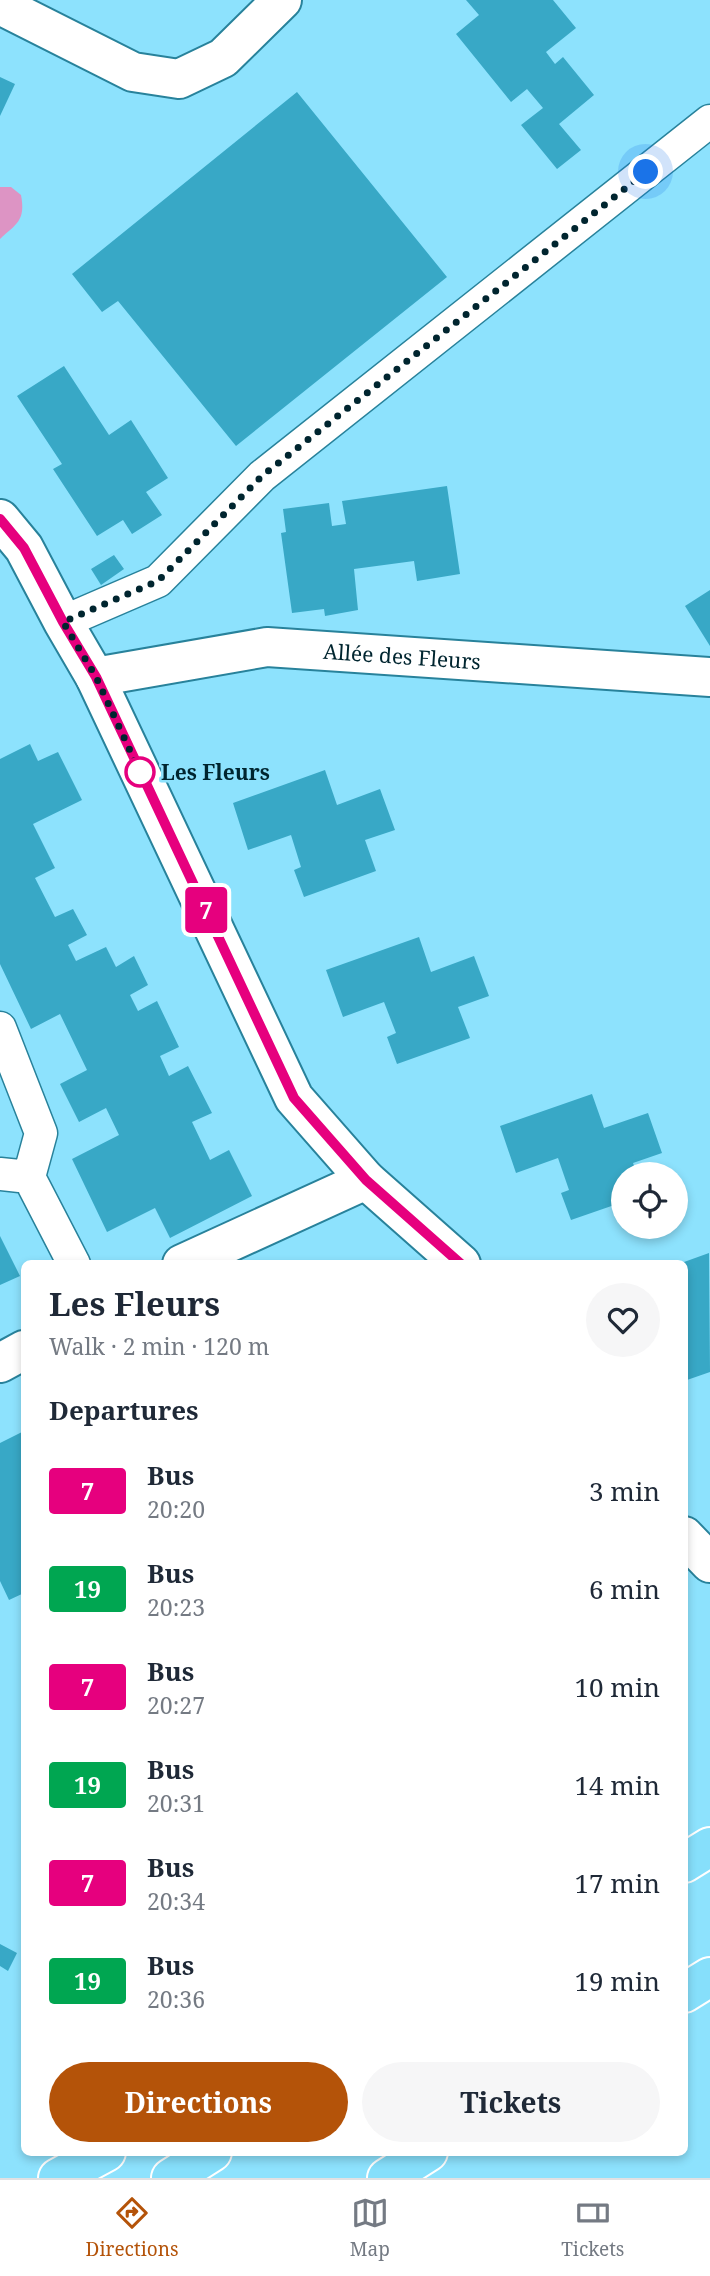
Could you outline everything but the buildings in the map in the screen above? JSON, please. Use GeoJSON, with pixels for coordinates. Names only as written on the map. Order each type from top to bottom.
{"type":"FeatureCollection","features":[{"type":"Feature","properties":{"kind":"highway"},"geometry":{"type":"LineString","coordinates":[[688,1861],[710,1847]]}},
{"type":"Feature","properties":{"kind":"highway"},"geometry":{"type":"LineString","coordinates":[[688,1990],[710,1976]]}},
{"type":"Feature","properties":{"kind":"highway"},"geometry":{"type":"LineString","coordinates":[[58,2178],[99,2156]]}},
{"type":"Feature","properties":{"kind":"highway"},"geometry":{"type":"LineString","coordinates":[[171,2178],[206,2156]]}},
{"type":"Feature","properties":{"kind":"highway"},"geometry":{"type":"LineString","coordinates":[[387,2178],[422,2156]]}},
{"type":"Feature","properties":{"kind":"street"},"geometry":{"type":"LineString","coordinates":[[0,5],[133,72],[179,79],[223,58],[282,0]]}},
{"type":"Feature","properties":{"kind":"street"},"geometry":{"type":"LineString","coordinates":[[0,519],[24,548],[96,677],[294,1098],[366,1180],[456,1260]]}},
{"type":"Feature","properties":{"kind":"street","name":"Allée des Fleurs"},"geometry":{"type":"LineString","coordinates":[[96,677],[267,647],[710,677]]}},
{"type":"Feature","properties":{"kind":"street"},"geometry":{"type":"LineString","coordinates":[[199,1260],[236,1251],[366,1180]]}},
{"type":"Feature","properties":{"kind":"street"},"geometry":{"type":"LineString","coordinates":[[0,1363],[21,1352]]}},
{"type":"Feature","properties":{"kind":"street"},"geometry":{"type":"LineString","coordinates":[[688,1540],[710,1563]]}},
{"type":"Feature","properties":{"kind":"lane"},"geometry":{"type":"LineString","coordinates":[[63,622],[158,581],[262,476],[710,121]]}},
{"type":"Feature","properties":{"kind":"lane"},"geometry":{"type":"LineString","coordinates":[[0,1028],[41,1133],[14,1176],[71,1260]]}},
{"type":"Feature","properties":{"kind":"shaded area"},"geometry":{"type":"Polygon","coordinates":[[[0,187],[11,187],[21,195],[22,211],[15,225],[0,239],[0,187]]]}},
{"type":"Feature","properties":{"kind":"bus line","name":"7"},"geometry":{"type":"LineString","coordinates":[[0,519],[24,548],[96,677],[294,1098],[366,1180],[456,1260]]}},
{"type":"Feature","properties":{"kind":"place","name":"Les Fleurs"},"geometry":{"type":"Point","coordinates":[140,772]}},
{"type":"Feature","properties":{"kind":"route"},"geometry":{"type":"LineString","coordinates":[[140,772],[96,677],[63,622],[158,581],[262,476],[646,172]]}}]}
